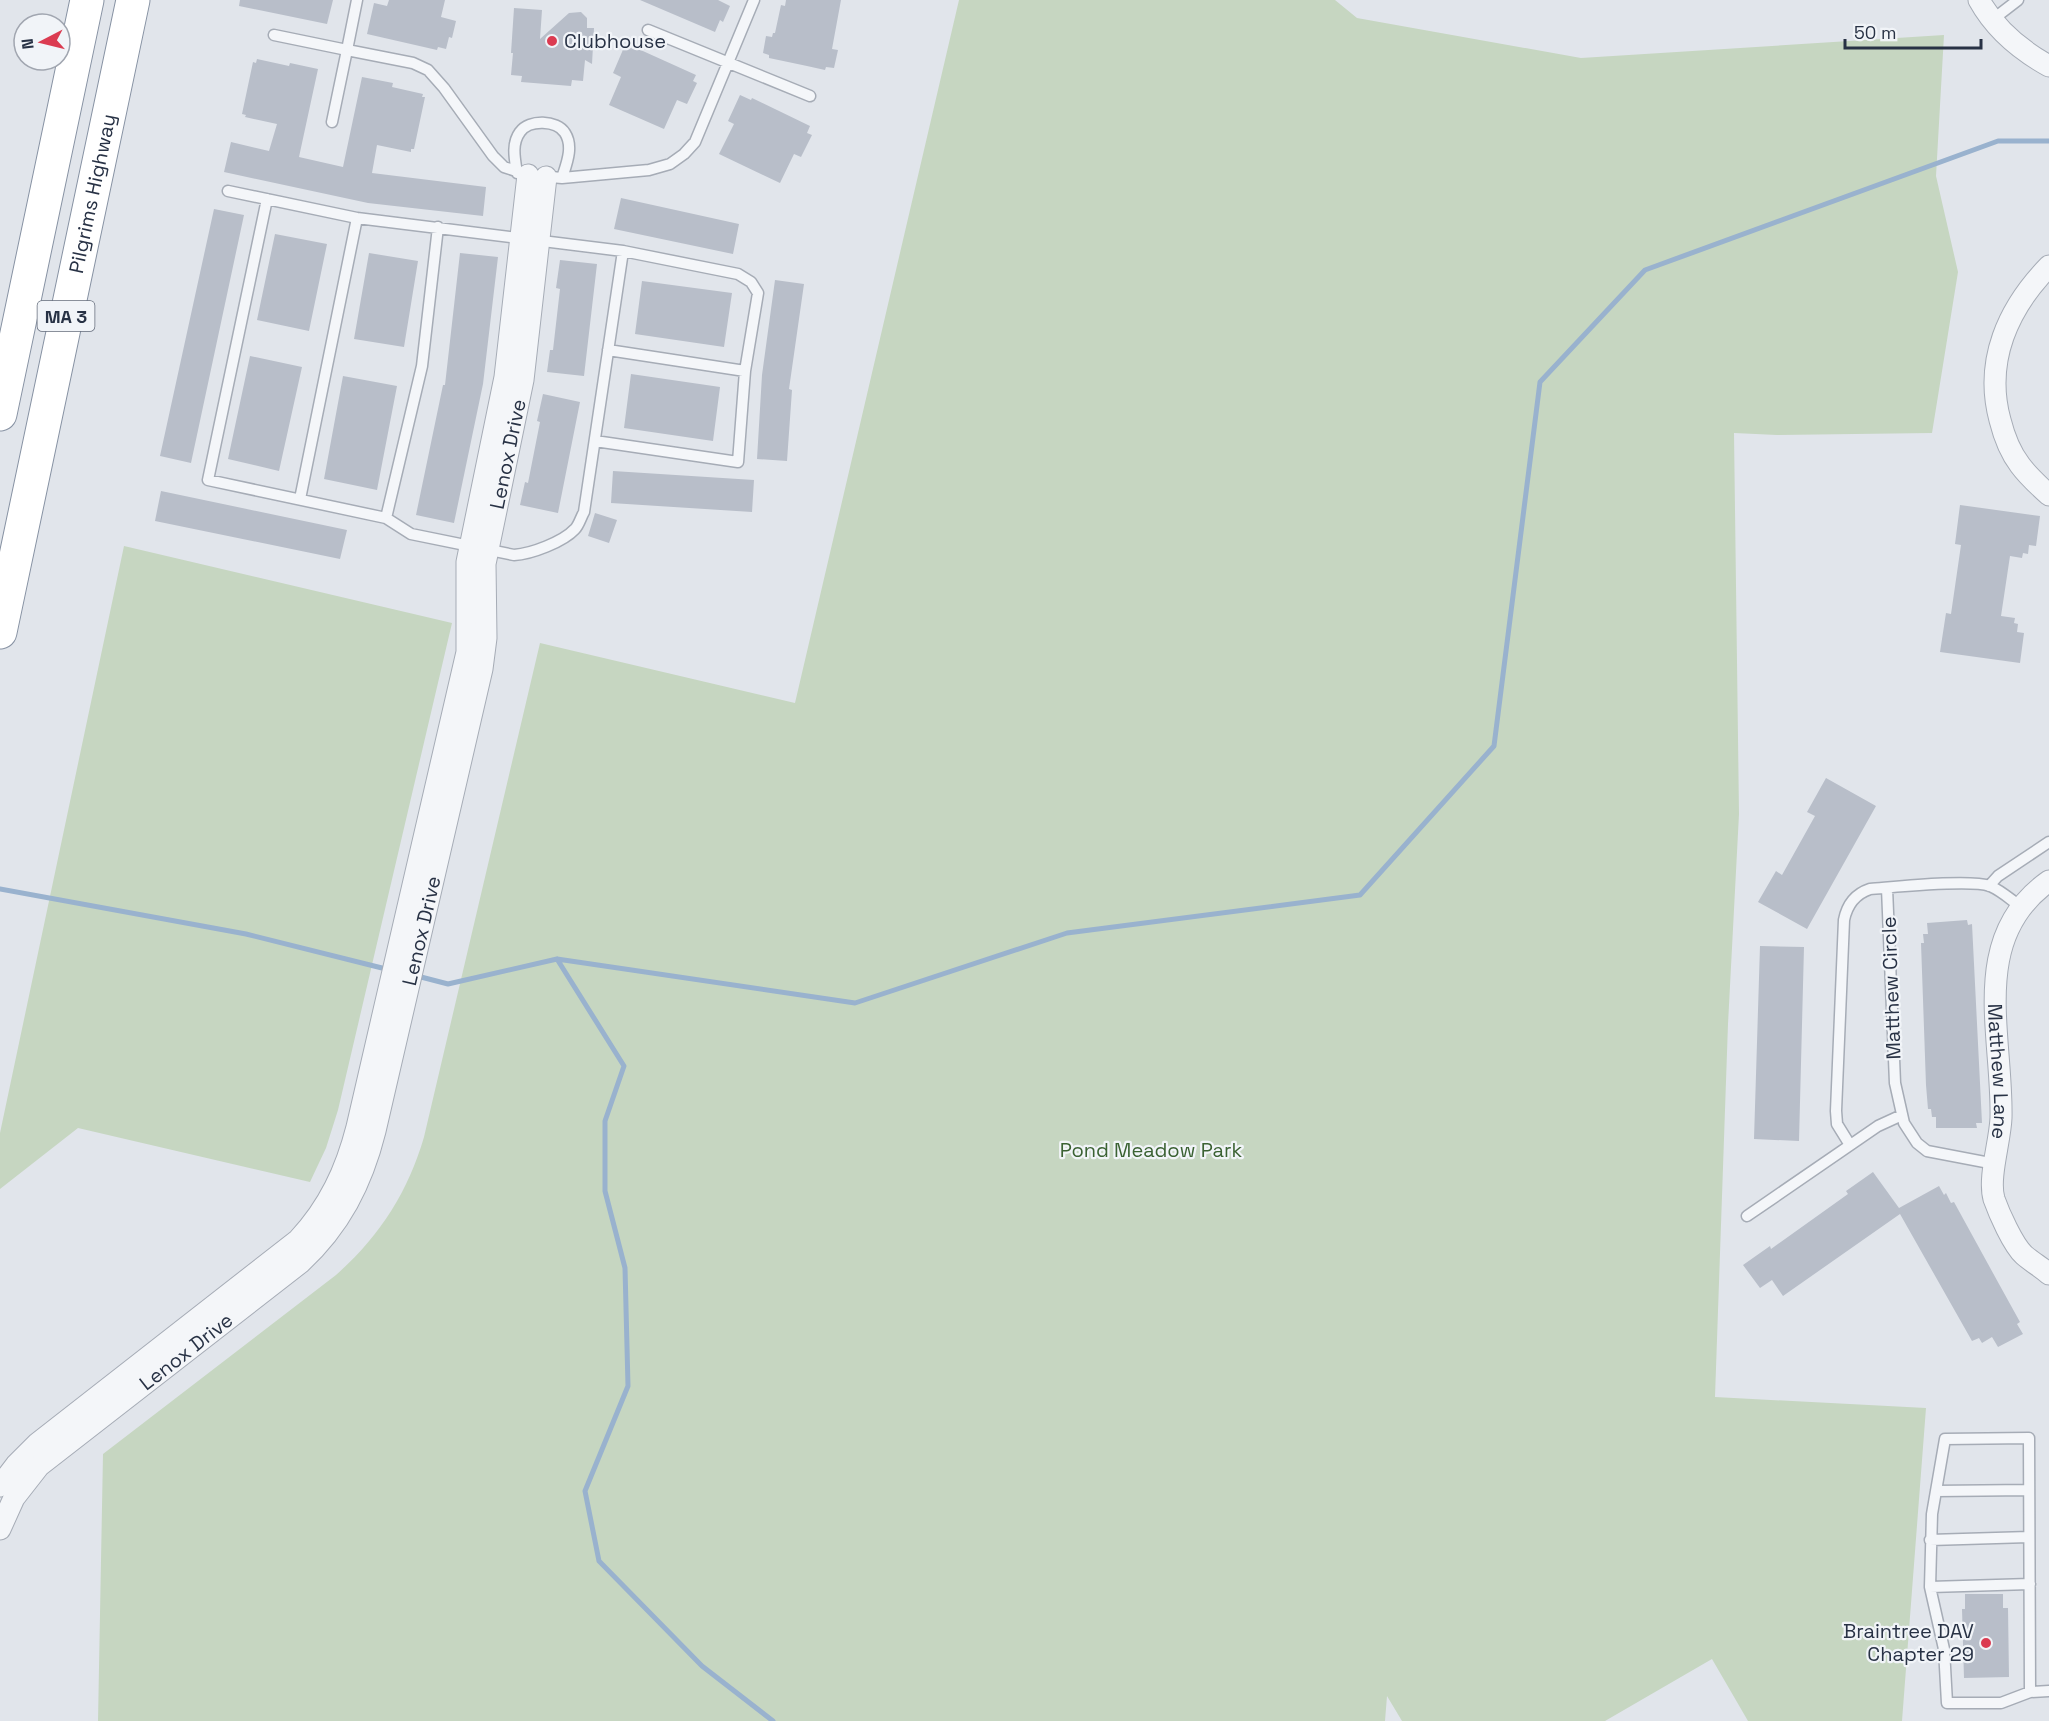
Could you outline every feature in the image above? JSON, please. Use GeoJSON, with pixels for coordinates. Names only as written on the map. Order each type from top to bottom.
{"type":"FeatureCollection","features":[{"type":"Feature","properties":{"kind":"highway","name":"MA 3"},"geometry":{"type":"LineString","coordinates":[[0,414],[87,0]]}},
{"type":"Feature","properties":{"kind":"highway","name":"Pilgrims Highway"},"geometry":{"type":"LineString","coordinates":[[0,632],[133,0]]}},
{"type":"Feature","properties":{"kind":"street"},"geometry":{"type":"LineString","coordinates":[[1979,0],[1992,20],[2022,50],[2049,66]]}},
{"type":"Feature","properties":{"kind":"street","name":"Lenox Drive"},"geometry":{"type":"LineString","coordinates":[[0,1486],[26,1453],[71,1429],[267,1277],[323,1211],[366,1129],[451,764],[485,654],[484,576],[478,548],[530,239],[538,176]]}},
{"type":"Feature","properties":{"kind":"street"},"geometry":{"type":"LineString","coordinates":[[2049,266],[2023,297],[2008,321],[1997,357],[1995,384],[1997,409],[2008,444],[2020,465],[2049,495]]}},
{"type":"Feature","properties":{"kind":"street","name":"Matthew Lane"},"geometry":{"type":"LineString","coordinates":[[2046,1268],[2020,1252],[1995,1202],[1992,1181],[1999,1144],[2001,1109],[1995,991],[1996,968],[2004,937],[2021,908],[2049,881]]}},
{"type":"Feature","properties":{"kind":"street","name":"Lenox Drive"},"geometry":{"type":"LineString","coordinates":[[0,1529],[14,1498],[71,1429]]}},
{"type":"Feature","properties":{"kind":"lane"},"geometry":{"type":"LineString","coordinates":[[332,122],[357,0]]}},
{"type":"Feature","properties":{"kind":"lane"},"geometry":{"type":"LineString","coordinates":[[274,35],[413,63],[428,70],[444,88],[493,156],[504,167],[538,176],[649,170],[670,164],[695,142],[754,0]]}},
{"type":"Feature","properties":{"kind":"lane"},"geometry":{"type":"LineString","coordinates":[[1992,20],[2018,0]]}},
{"type":"Feature","properties":{"kind":"lane"},"geometry":{"type":"LineString","coordinates":[[648,30],[810,96]]}},
{"type":"Feature","properties":{"kind":"lane"},"geometry":{"type":"LineString","coordinates":[[548,123],[559,127],[566,134],[569,145],[568,157],[538,176],[514,152],[519,133],[526,126],[548,123]]}},
{"type":"Feature","properties":{"kind":"lane"},"geometry":{"type":"LineString","coordinates":[[228,191],[357,218],[623,251],[738,274],[751,282],[758,292],[745,371],[738,462],[595,441]]}},
{"type":"Feature","properties":{"kind":"lane"},"geometry":{"type":"LineString","coordinates":[[267,199],[207,480],[386,518],[411,534],[514,555],[526,554],[562,539],[576,528],[584,512],[623,251]]}},
{"type":"Feature","properties":{"kind":"lane"},"geometry":{"type":"LineString","coordinates":[[300,499],[357,218]]}},
{"type":"Feature","properties":{"kind":"lane"},"geometry":{"type":"LineString","coordinates":[[386,518],[422,366],[438,227]]}},
{"type":"Feature","properties":{"kind":"lane"},"geometry":{"type":"LineString","coordinates":[[608,350],[745,371]]}},
{"type":"Feature","properties":{"kind":"lane"},"geometry":{"type":"LineString","coordinates":[[1989,886],[1998,876],[2049,842]]}},
{"type":"Feature","properties":{"kind":"lane","name":"Matthew Circle"},"geometry":{"type":"LineString","coordinates":[[1995,1164],[1927,1151],[1912,1136],[1902,1115],[1895,1083],[1887,888],[1971,883],[1989,886],[2005,894],[2021,908]]}},
{"type":"Feature","properties":{"kind":"lane"},"geometry":{"type":"LineString","coordinates":[[1850,1144],[1837,1124],[1836,1111],[1844,920],[1849,906],[1857,895],[1870,889],[1887,888]]}},
{"type":"Feature","properties":{"kind":"lane"},"geometry":{"type":"LineString","coordinates":[[1747,1216],[1850,1144],[1884,1122],[1902,1115]]}},
{"type":"Feature","properties":{"kind":"lane"},"geometry":{"type":"LineString","coordinates":[[2030,1692],[2028,1438],[1945,1439],[1930,1540],[1930,1587],[1944,1649],[1947,1703],[2001,1703],[2030,1692],[2049,1691]]}},
{"type":"Feature","properties":{"kind":"lane"},"geometry":{"type":"LineString","coordinates":[[1936,1491],[2029,1490]]}},
{"type":"Feature","properties":{"kind":"lane"},"geometry":{"type":"LineString","coordinates":[[1930,1540],[2029,1537]]}},
{"type":"Feature","properties":{"kind":"lane"},"geometry":{"type":"LineString","coordinates":[[1930,1587],[2030,1584]]}},
{"type":"Feature","properties":{"kind":"green space","name":"Pond Meadow Park"},"geometry":{"type":"Polygon","coordinates":[[[959,0],[1335,0],[1357,18],[1581,58],[1944,35],[1936,176],[1958,272],[1932,433],[1777,435],[1734,433],[1739,814],[1728,1024],[1715,1397],[1926,1408],[1902,1721],[1748,1721],[1712,1659],[1605,1721],[1402,1721],[1387,1696],[1385,1721],[98,1721],[103,1454],[336,1275],[379,1229],[401,1195],[424,1137],[540,643],[795,703],[959,0]]]}},
{"type":"Feature","properties":{"kind":"green space"},"geometry":{"type":"Polygon","coordinates":[[[124,546],[452,623],[338,1110],[326,1148],[310,1182],[78,1128],[0,1189],[0,1133],[124,546]]]}},
{"type":"Feature","properties":{"kind":"building"},"geometry":{"type":"Polygon","coordinates":[[[240,0],[333,0],[327,24],[239,6],[240,0]]]}},
{"type":"Feature","properties":{"kind":"building"},"geometry":{"type":"Polygon","coordinates":[[[389,0],[445,0],[441,17],[456,21],[452,38],[449,37],[446,49],[438,47],[437,50],[367,34],[374,3],[387,6],[389,0]]]}},
{"type":"Feature","properties":{"kind":"building"},"geometry":{"type":"Polygon","coordinates":[[[640,0],[718,0],[730,6],[723,22],[720,20],[715,32],[640,0]]]}},
{"type":"Feature","properties":{"kind":"building"},"geometry":{"type":"Polygon","coordinates":[[[786,0],[841,0],[832,49],[838,50],[834,68],[826,67],[825,70],[769,58],[769,55],[763,53],[766,36],[772,37],[775,33],[781,5],[785,6],[786,0]]]}},
{"type":"Feature","properties":{"kind":"building","name":"Clubhouse"},"geometry":{"type":"Polygon","coordinates":[[[514,8],[542,10],[540,39],[569,13],[581,12],[587,18],[587,28],[594,28],[592,64],[585,60],[583,81],[572,80],[571,86],[521,82],[522,76],[511,75],[514,8]]]}},
{"type":"Feature","properties":{"kind":"building"},"geometry":{"type":"Polygon","coordinates":[[[625,45],[696,75],[693,81],[697,83],[687,104],[677,100],[664,129],[609,105],[621,77],[613,73],[625,45]]]}},
{"type":"Feature","properties":{"kind":"building"},"geometry":{"type":"Polygon","coordinates":[[[257,59],[318,69],[299,157],[343,167],[362,77],[393,83],[392,87],[423,94],[422,97],[425,97],[414,149],[411,149],[411,152],[377,145],[372,173],[486,187],[483,216],[368,203],[224,172],[231,142],[269,151],[277,124],[245,117],[246,115],[242,114],[253,62],[256,63],[257,59]]]}},
{"type":"Feature","properties":{"kind":"building"},"geometry":{"type":"Polygon","coordinates":[[[740,95],[751,100],[752,98],[810,126],[807,133],[812,135],[801,157],[794,154],[780,183],[719,154],[734,124],[728,121],[740,95]]]}},
{"type":"Feature","properties":{"kind":"building"},"geometry":{"type":"Polygon","coordinates":[[[621,198],[739,224],[733,254],[614,229],[621,198]]]}},
{"type":"Feature","properties":{"kind":"building"},"geometry":{"type":"Polygon","coordinates":[[[214,209],[244,215],[191,463],[160,456],[214,209]]]}},
{"type":"Feature","properties":{"kind":"building"},"geometry":{"type":"Polygon","coordinates":[[[275,234],[327,244],[309,331],[257,320],[275,234]]]}},
{"type":"Feature","properties":{"kind":"building"},"geometry":{"type":"Polygon","coordinates":[[[369,253],[418,261],[404,347],[354,339],[369,253]]]}},
{"type":"Feature","properties":{"kind":"building"},"geometry":{"type":"Polygon","coordinates":[[[460,253],[498,257],[483,384],[454,523],[416,515],[443,385],[445,385],[460,253]]]}},
{"type":"Feature","properties":{"kind":"building"},"geometry":{"type":"Polygon","coordinates":[[[560,260],[597,264],[584,376],[547,372],[550,350],[553,350],[560,289],[556,288],[560,260]]]}},
{"type":"Feature","properties":{"kind":"building"},"geometry":{"type":"Polygon","coordinates":[[[775,280],[804,284],[789,389],[792,390],[787,461],[757,459],[762,375],[775,280]]]}},
{"type":"Feature","properties":{"kind":"building"},"geometry":{"type":"Polygon","coordinates":[[[642,281],[732,293],[724,347],[635,334],[642,281]]]}},
{"type":"Feature","properties":{"kind":"building"},"geometry":{"type":"Polygon","coordinates":[[[250,356],[302,367],[279,471],[228,459],[250,356]]]}},
{"type":"Feature","properties":{"kind":"building"},"geometry":{"type":"Polygon","coordinates":[[[631,374],[720,387],[713,441],[624,428],[631,374]]]}},
{"type":"Feature","properties":{"kind":"building"},"geometry":{"type":"Polygon","coordinates":[[[343,376],[397,386],[377,490],[324,479],[343,376]]]}},
{"type":"Feature","properties":{"kind":"building"},"geometry":{"type":"Polygon","coordinates":[[[543,394],[580,402],[558,513],[520,505],[525,482],[528,483],[543,394]]]}},
{"type":"Feature","properties":{"kind":"building"},"geometry":{"type":"Polygon","coordinates":[[[613,471],[754,480],[752,512],[611,503],[613,471]]]}},
{"type":"Feature","properties":{"kind":"building"},"geometry":{"type":"Polygon","coordinates":[[[161,491],[347,530],[340,559],[155,521],[161,491]]]}},
{"type":"Feature","properties":{"kind":"building"},"geometry":{"type":"Polygon","coordinates":[[[1960,505],[2040,516],[2036,546],[2029,545],[2028,554],[2023,553],[2022,558],[2010,556],[2001,616],[2015,618],[2014,623],[2018,624],[2017,632],[2024,633],[2020,663],[1940,652],[1946,613],[1951,614],[1961,545],[1955,544],[1960,505]]]}},
{"type":"Feature","properties":{"kind":"building"},"geometry":{"type":"Polygon","coordinates":[[[595,513],[617,520],[609,543],[588,536],[595,513]]]}},
{"type":"Feature","properties":{"kind":"building"},"geometry":{"type":"Polygon","coordinates":[[[1826,778],[1876,806],[1807,929],[1758,902],[1776,871],[1782,875],[1815,816],[1807,812],[1826,778]]]}},
{"type":"Feature","properties":{"kind":"building"},"geometry":{"type":"Polygon","coordinates":[[[1967,920],[1968,925],[1972,924],[1982,1123],[1976,1123],[1977,1128],[1936,1128],[1936,1117],[1932,1117],[1931,1109],[1928,1109],[1926,1085],[1921,943],[1924,943],[1923,934],[1928,934],[1927,923],[1967,920]]]}},
{"type":"Feature","properties":{"kind":"building"},"geometry":{"type":"Polygon","coordinates":[[[1760,946],[1804,947],[1799,1141],[1754,1139],[1760,946]]]}},
{"type":"Feature","properties":{"kind":"building"},"geometry":{"type":"Polygon","coordinates":[[[1873,1172],[1899,1208],[1939,1186],[1944,1195],[1946,1193],[1951,1203],[1954,1202],[2020,1322],[2017,1324],[2023,1334],[1998,1347],[1992,1337],[1982,1343],[1979,1338],[1972,1341],[1900,1214],[1783,1296],[1772,1280],[1760,1288],[1743,1265],[1770,1246],[1771,1249],[1848,1194],[1846,1191],[1873,1172]]]}},
{"type":"Feature","properties":{"kind":"building","name":"Braintree DAV Chapter 29"},"geometry":{"type":"Polygon","coordinates":[[[1965,1594],[2003,1594],[2003,1608],[2008,1608],[2009,1677],[1964,1678],[1962,1609],[1965,1609],[1965,1594]]]}},
{"type":"Feature","properties":{"kind":"waterway"},"geometry":{"type":"LineString","coordinates":[[421,977],[448,984],[557,959],[855,1003],[1067,933],[1360,895],[1494,746],[1540,382],[1645,270],[1998,141],[2049,141]]}},
{"type":"Feature","properties":{"kind":"waterway"},"geometry":{"type":"LineString","coordinates":[[0,889],[246,934],[382,968]]}},
{"type":"Feature","properties":{"kind":"waterway"},"geometry":{"type":"LineString","coordinates":[[557,959],[624,1066],[605,1121],[605,1191],[625,1268],[628,1386],[585,1491],[599,1561],[702,1666],[773,1721]]}},
{"type":"Feature","properties":{"kind":"place","name":"Clubhouse"},"geometry":{"type":"Point","coordinates":[552,41]}},
{"type":"Feature","properties":{"kind":"place","name":"Braintree DAV Chapter 29"},"geometry":{"type":"Point","coordinates":[1986,1643]}}]}
